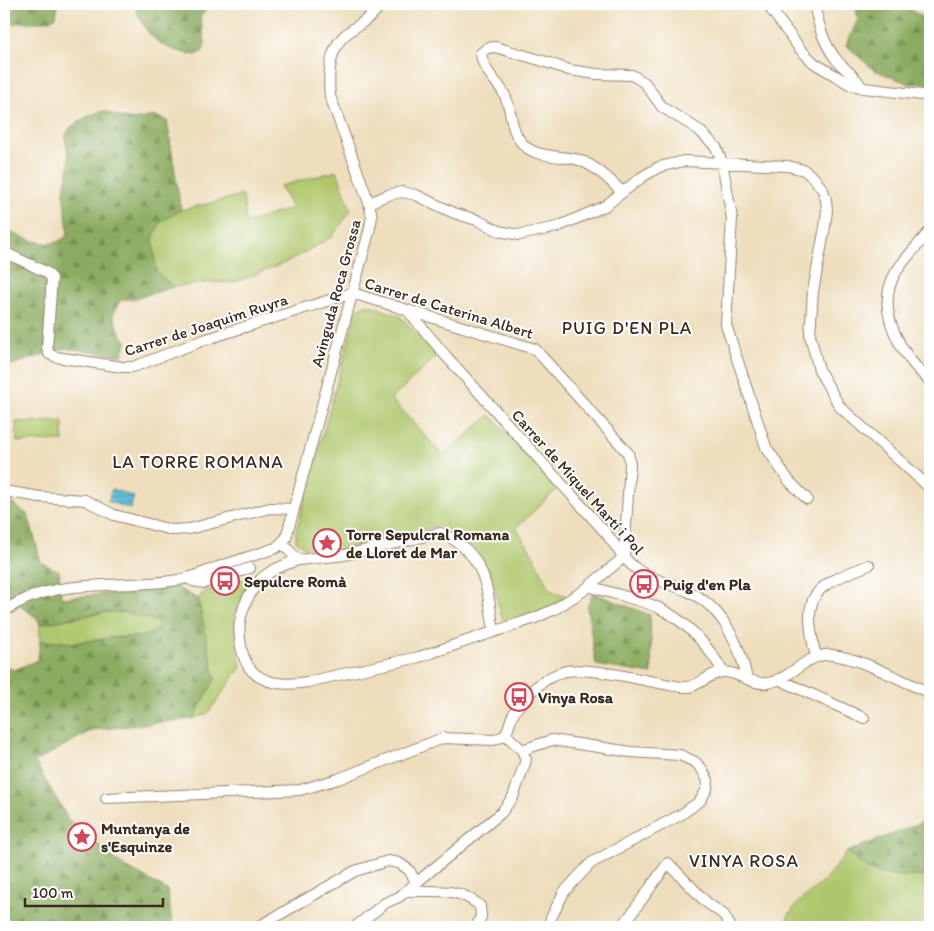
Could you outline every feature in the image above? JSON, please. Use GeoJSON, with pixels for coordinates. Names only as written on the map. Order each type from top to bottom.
{"type":"FeatureCollection","features":[{"type":"Feature","properties":{"kind":"street","name":"Avinguda Roca Grossa"},"geometry":{"type":"LineString","coordinates":[[282,543],[286,538],[372,217],[369,203],[330,96],[329,83],[333,54],[344,36],[369,19],[381,4]]}},
{"type":"Feature","properties":{"kind":"street"},"geometry":{"type":"LineString","coordinates":[[767,4],[800,49],[814,63],[851,85],[930,96]]}},
{"type":"Feature","properties":{"kind":"street"},"geometry":{"type":"LineString","coordinates":[[814,4],[825,42],[836,60],[856,77],[862,88]]}},
{"type":"Feature","properties":{"kind":"street"},"geometry":{"type":"LineString","coordinates":[[622,192],[610,179],[580,161],[537,152],[522,144],[513,126],[510,107],[504,93],[485,67],[481,53],[487,48],[495,47],[569,70],[596,74],[632,75],[645,83],[662,107],[699,130],[716,147],[722,162],[732,218],[726,325],[766,447],[789,481],[807,500]]}},
{"type":"Feature","properties":{"kind":"street"},"geometry":{"type":"LineString","coordinates":[[369,203],[388,195],[402,192],[416,195],[499,231],[519,235],[558,228],[605,206],[642,177],[659,167],[684,161],[788,166],[804,170],[814,178],[823,190],[827,210],[813,291],[810,335],[819,370],[840,407],[930,488]]}},
{"type":"Feature","properties":{"kind":"street"},"geometry":{"type":"LineString","coordinates":[[930,231],[896,272],[890,286],[888,300],[891,328],[902,350],[930,381]]}},
{"type":"Feature","properties":{"kind":"street","name":"Carrer de Joaquim Ruyra"},"geometry":{"type":"LineString","coordinates":[[4,252],[46,272],[52,278],[47,347],[49,354],[122,368],[133,367],[204,340],[352,293]]}},
{"type":"Feature","properties":{"kind":"street","name":"Carrer de Caterina Albert"},"geometry":{"type":"LineString","coordinates":[[352,293],[535,350],[628,453],[630,463],[624,557]]}},
{"type":"Feature","properties":{"kind":"street","name":"Carrer de Miquel Martí i Pol"},"geometry":{"type":"LineString","coordinates":[[408,311],[479,393],[606,533],[630,564],[645,574],[697,595],[711,608],[732,633],[744,660],[747,679]]}},
{"type":"Feature","properties":{"kind":"street"},"geometry":{"type":"LineString","coordinates":[[4,491],[40,497],[85,500],[114,515],[172,530],[189,529],[270,508],[294,509]]}},
{"type":"Feature","properties":{"kind":"street"},"geometry":{"type":"LineString","coordinates":[[494,632],[481,569],[467,550],[454,538],[440,533],[345,555],[298,560],[270,572],[256,585],[241,617],[239,626],[244,658],[253,672],[266,680],[276,682],[294,684],[307,682],[419,657],[494,632],[535,618],[555,609],[589,586],[624,557]]}},
{"type":"Feature","properties":{"kind":"street"},"geometry":{"type":"LineString","coordinates":[[4,611],[24,599],[57,589],[187,578],[204,583],[249,563],[282,543],[298,560]]}},
{"type":"Feature","properties":{"kind":"street"},"geometry":{"type":"LineString","coordinates":[[249,563],[256,585]]}},
{"type":"Feature","properties":{"kind":"street"},"geometry":{"type":"LineString","coordinates":[[816,657],[812,640],[810,607],[815,593],[824,585],[840,576],[869,565]]}},
{"type":"Feature","properties":{"kind":"street"},"geometry":{"type":"LineString","coordinates":[[589,586],[659,608],[675,617],[709,648],[723,672]]}},
{"type":"Feature","properties":{"kind":"street"},"geometry":{"type":"LineString","coordinates":[[106,798],[300,790],[338,778],[443,738],[494,740],[506,735],[512,716],[523,700],[534,689],[566,671],[586,671],[690,687],[706,678],[723,672],[755,682],[767,683],[778,679],[816,657],[830,655],[850,658],[930,693]]}},
{"type":"Feature","properties":{"kind":"street"},"geometry":{"type":"LineString","coordinates":[[778,679],[864,718]]}},
{"type":"Feature","properties":{"kind":"street"},"geometry":{"type":"LineString","coordinates":[[355,927],[384,903],[399,897],[501,812],[513,797],[526,760],[522,750],[506,735]]}},
{"type":"Feature","properties":{"kind":"street"},"geometry":{"type":"LineString","coordinates":[[522,750],[552,740],[631,752],[680,755],[695,762],[708,781],[707,789],[700,801],[682,814],[590,863],[564,892],[548,927]]}},
{"type":"Feature","properties":{"kind":"street"},"geometry":{"type":"LineString","coordinates":[[258,927],[355,871],[388,861],[399,863],[409,870],[416,882]]}},
{"type":"Feature","properties":{"kind":"street"},"geometry":{"type":"LineString","coordinates":[[622,927],[668,863],[706,902],[724,915],[731,927]]}},
{"type":"Feature","properties":{"kind":"street"},"geometry":{"type":"LineString","coordinates":[[406,891],[455,892],[470,897],[480,906],[481,917],[476,927]]}},
{"type":"Feature","properties":{"kind":"green space"},"geometry":{"type":"Polygon","coordinates":[[[4,4],[58,4],[56,17],[49,20],[16,23],[4,29],[4,4]]]}},
{"type":"Feature","properties":{"kind":"green space"},"geometry":{"type":"Polygon","coordinates":[[[134,4],[215,4],[200,17],[205,43],[203,51],[196,55],[164,46],[144,26],[134,4]]]}},
{"type":"Feature","properties":{"kind":"green space"},"geometry":{"type":"Polygon","coordinates":[[[855,4],[903,4],[930,23],[930,83],[910,84],[874,70],[846,45],[858,19],[855,4]]]}},
{"type":"Feature","properties":{"kind":"green space"},"geometry":{"type":"Polygon","coordinates":[[[104,111],[121,118],[133,120],[156,117],[167,121],[181,210],[160,222],[153,238],[156,271],[173,287],[137,298],[120,300],[113,315],[126,342],[122,356],[65,348],[8,366],[8,500],[28,515],[41,562],[59,571],[61,598],[176,587],[198,599],[215,679],[193,719],[92,730],[35,762],[68,819],[122,865],[167,890],[172,922],[171,927],[4,927],[4,666],[14,670],[38,660],[40,641],[74,643],[110,638],[139,637],[153,633],[159,625],[142,617],[117,612],[91,614],[40,624],[36,617],[20,606],[4,614],[4,229],[41,243],[58,242],[68,235],[64,197],[69,162],[66,135],[76,123],[104,111]]]}},
{"type":"Feature","properties":{"kind":"green space"},"geometry":{"type":"Polygon","coordinates":[[[337,171],[351,210],[332,237],[287,262],[236,282],[203,283],[173,287],[156,271],[153,238],[160,222],[181,210],[243,195],[246,223],[292,208],[280,186],[337,171]]]}},
{"type":"Feature","properties":{"kind":"green space"},"geometry":{"type":"Polygon","coordinates":[[[367,304],[400,316],[437,356],[391,399],[443,455],[490,415],[557,489],[516,528],[531,551],[550,590],[567,596],[536,614],[519,619],[502,619],[490,571],[473,546],[457,534],[437,526],[394,539],[331,551],[306,548],[296,541],[296,531],[357,310],[367,304]]]}},
{"type":"Feature","properties":{"kind":"green space"},"geometry":{"type":"Polygon","coordinates":[[[63,421],[63,441],[17,442],[16,422],[63,421]]]}},
{"type":"Feature","properties":{"kind":"green space"},"geometry":{"type":"Polygon","coordinates":[[[241,579],[247,581],[237,607],[234,622],[241,667],[208,713],[193,719],[215,679],[198,599],[204,592],[241,579]]]}},
{"type":"Feature","properties":{"kind":"green space"},"geometry":{"type":"Polygon","coordinates":[[[593,593],[650,615],[652,674],[596,665],[587,607],[593,593]]]}},
{"type":"Feature","properties":{"kind":"green space"},"geometry":{"type":"Polygon","coordinates":[[[115,611],[138,614],[159,625],[153,633],[145,636],[74,643],[40,641],[40,624],[115,611]]]}},
{"type":"Feature","properties":{"kind":"green space"},"geometry":{"type":"Polygon","coordinates":[[[930,819],[930,876],[898,876],[873,871],[863,866],[847,852],[930,819]]]}},
{"type":"Feature","properties":{"kind":"green space"},"geometry":{"type":"Polygon","coordinates":[[[847,852],[863,866],[873,871],[898,876],[930,876],[930,927],[785,927],[786,920],[793,909],[830,874],[847,852]]]}},
{"type":"Feature","properties":{"kind":"water"},"geometry":{"type":"Polygon","coordinates":[[[112,489],[134,497],[130,509],[108,501],[112,489]]]}},
{"type":"Feature","properties":{"kind":"place","name":"Torre Sepulcral Romana de Lloret de Mar"},"geometry":{"type":"Point","coordinates":[327,543]}},
{"type":"Feature","properties":{"kind":"place","name":"Sepulcre Romà"},"geometry":{"type":"Point","coordinates":[225,581]}},
{"type":"Feature","properties":{"kind":"place","name":"Puig d'en Pla"},"geometry":{"type":"Point","coordinates":[644,584]}},
{"type":"Feature","properties":{"kind":"place","name":"Vinya Rosa"},"geometry":{"type":"Point","coordinates":[519,697]}},
{"type":"Feature","properties":{"kind":"place","name":"Muntanya de s'Esquinze"},"geometry":{"type":"Point","coordinates":[82,837]}},
{"type":"Feature","properties":{"kind":"district","name":"PUIG D'EN PLA"},"geometry":{"type":"Point","coordinates":[627,328]}},
{"type":"Feature","properties":{"kind":"district","name":"LA TORRE ROMANA"},"geometry":{"type":"Point","coordinates":[198,462]}},
{"type":"Feature","properties":{"kind":"district","name":"VINYA ROSA"},"geometry":{"type":"Point","coordinates":[744,861]}}]}
